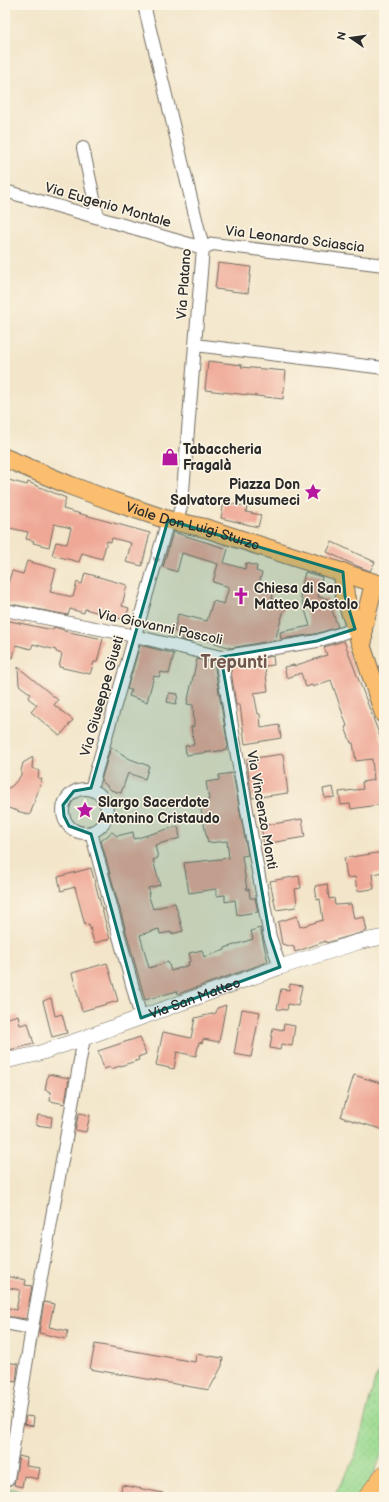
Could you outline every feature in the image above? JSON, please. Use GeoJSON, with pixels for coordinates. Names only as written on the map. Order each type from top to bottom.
{"type":"FeatureCollection","features":[{"type":"Feature","properties":{"kind":"highway"},"geometry":{"type":"LineString","coordinates":[[369,1497],[384,1477]]}},
{"type":"Feature","properties":{"kind":"highway"},"geometry":{"type":"LineString","coordinates":[[381,1497],[384,1491]]}},
{"type":"Feature","properties":{"kind":"main road","name":"Viale Don Luigi Sturzo"},"geometry":{"type":"LineString","coordinates":[[5,458],[112,501],[173,520],[205,528],[379,585]]}},
{"type":"Feature","properties":{"kind":"main road"},"geometry":{"type":"LineString","coordinates":[[343,572],[345,596],[384,714]]}},
{"type":"Feature","properties":{"kind":"main road"},"geometry":{"type":"LineString","coordinates":[[363,648],[363,628],[379,585]]}},
{"type":"Feature","properties":{"kind":"street","name":"Via Platano"},"geometry":{"type":"LineString","coordinates":[[144,5],[203,248],[182,503],[173,520]]}},
{"type":"Feature","properties":{"kind":"street"},"geometry":{"type":"LineString","coordinates":[[83,148],[98,217]]}},
{"type":"Feature","properties":{"kind":"street","name":"Via Eugenio Montale"},"geometry":{"type":"LineString","coordinates":[[5,191],[203,248]]}},
{"type":"Feature","properties":{"kind":"street","name":"Via Leonardo Sciascia"},"geometry":{"type":"LineString","coordinates":[[203,248],[213,244],[384,265]]}},
{"type":"Feature","properties":{"kind":"street"},"geometry":{"type":"LineString","coordinates":[[195,345],[384,368]]}},
{"type":"Feature","properties":{"kind":"street","name":"Via Giuseppe Giusti"},"geometry":{"type":"LineString","coordinates":[[91,789],[135,636],[173,520]]}},
{"type":"Feature","properties":{"kind":"street","name":"Via Giovanni Pascoli"},"geometry":{"type":"LineString","coordinates":[[5,610],[135,636],[221,658],[317,641],[355,629]]}},
{"type":"Feature","properties":{"kind":"street","name":"Via Vincenzo Monti"},"geometry":{"type":"LineString","coordinates":[[221,658],[270,937],[280,967]]}},
{"type":"Feature","properties":{"kind":"street"},"geometry":{"type":"LineString","coordinates":[[80,789],[91,789],[101,795],[107,805],[104,822],[96,830],[90,832],[79,832],[74,830],[66,822],[63,810],[69,795],[80,789]]}},
{"type":"Feature","properties":{"kind":"street"},"geometry":{"type":"LineString","coordinates":[[90,832],[141,1018]]}},
{"type":"Feature","properties":{"kind":"street","name":"Via San Matteo"},"geometry":{"type":"LineString","coordinates":[[5,1061],[37,1054],[84,1038],[280,967],[358,942],[384,937]]}},
{"type":"Feature","properties":{"kind":"street"},"geometry":{"type":"LineString","coordinates":[[8,1479],[32,1328],[84,1038]]}},
{"type":"Feature","properties":{"kind":"street"},"geometry":{"type":"LineString","coordinates":[[5,1323],[32,1328]]}},
{"type":"Feature","properties":{"kind":"highlighted area"},"geometry":{"type":"Polygon","coordinates":[[[168,520],[343,572],[345,596],[355,629],[317,641],[221,657],[270,937],[280,967],[141,1018],[91,834],[69,826],[64,816],[63,805],[74,791],[91,788],[168,520]]]}},
{"type":"Feature","properties":{"kind":"green space"},"geometry":{"type":"Polygon","coordinates":[[[384,1365],[384,1449],[372,1478],[360,1497],[333,1497],[354,1460],[375,1379],[384,1365]]]}},
{"type":"Feature","properties":{"kind":"green space"},"geometry":{"type":"Polygon","coordinates":[[[5,1488],[15,1488],[34,1497],[5,1497],[5,1488]]]}},
{"type":"Feature","properties":{"kind":"building"},"geometry":{"type":"Polygon","coordinates":[[[218,263],[251,267],[248,293],[215,289],[218,263]]]}},
{"type":"Feature","properties":{"kind":"building"},"geometry":{"type":"Polygon","coordinates":[[[208,361],[242,365],[241,367],[286,371],[283,399],[205,390],[208,361]]]}},
{"type":"Feature","properties":{"kind":"building"},"geometry":{"type":"Polygon","coordinates":[[[5,479],[27,485],[28,482],[66,498],[63,509],[150,533],[142,566],[126,562],[131,543],[112,538],[111,542],[107,541],[102,559],[82,553],[79,562],[52,555],[56,542],[67,544],[71,528],[54,524],[49,547],[33,543],[34,541],[26,539],[28,532],[5,527],[5,479]]]}},
{"type":"Feature","properties":{"kind":"building"},"geometry":{"type":"Polygon","coordinates":[[[224,502],[247,507],[246,512],[261,515],[258,527],[221,518],[224,502]]]}},
{"type":"Feature","properties":{"kind":"building"},"geometry":{"type":"Polygon","coordinates":[[[173,532],[228,549],[224,563],[245,569],[246,563],[257,566],[256,571],[262,573],[258,588],[273,593],[272,599],[286,603],[275,640],[231,648],[193,636],[191,642],[181,640],[183,634],[174,631],[178,614],[207,621],[213,601],[224,604],[229,587],[213,582],[218,564],[182,553],[177,572],[163,567],[173,532]]]}},
{"type":"Feature","properties":{"kind":"building"},"geometry":{"type":"Polygon","coordinates":[[[332,542],[375,562],[370,571],[327,552],[332,542]]]}},
{"type":"Feature","properties":{"kind":"building"},"geometry":{"type":"Polygon","coordinates":[[[27,561],[56,569],[50,592],[73,597],[77,582],[82,584],[85,573],[127,585],[122,606],[129,608],[125,620],[85,609],[84,613],[70,609],[68,615],[5,603],[5,582],[8,583],[12,571],[23,574],[27,561]]]}},
{"type":"Feature","properties":{"kind":"building"},"geometry":{"type":"Polygon","coordinates":[[[305,572],[322,577],[318,597],[328,599],[338,627],[315,634],[281,639],[280,632],[310,626],[300,594],[305,572]]]}},
{"type":"Feature","properties":{"kind":"building"},"geometry":{"type":"Polygon","coordinates":[[[5,620],[53,630],[54,627],[64,631],[103,639],[97,662],[94,662],[90,674],[59,667],[62,654],[56,652],[56,650],[33,644],[31,649],[16,645],[13,658],[5,656],[5,620]]]}},
{"type":"Feature","properties":{"kind":"building"},"geometry":{"type":"Polygon","coordinates":[[[344,641],[384,747],[384,804],[351,809],[350,804],[341,805],[339,792],[363,789],[362,782],[374,780],[372,759],[356,761],[353,743],[351,743],[345,727],[347,726],[331,680],[313,687],[312,685],[306,687],[301,673],[287,678],[284,667],[294,666],[327,655],[324,647],[344,641]]]}},
{"type":"Feature","properties":{"kind":"building"},"geometry":{"type":"Polygon","coordinates":[[[140,645],[174,654],[169,674],[161,672],[159,677],[154,676],[147,702],[129,696],[131,690],[127,689],[140,645]]]}},
{"type":"Feature","properties":{"kind":"building"},"geometry":{"type":"Polygon","coordinates":[[[273,656],[274,665],[265,666],[268,691],[254,693],[258,714],[260,714],[261,728],[279,725],[281,738],[245,744],[240,705],[236,705],[230,664],[273,656]]]}},
{"type":"Feature","properties":{"kind":"building"},"geometry":{"type":"Polygon","coordinates":[[[197,659],[214,663],[228,746],[227,750],[186,755],[185,746],[194,745],[191,727],[194,726],[193,705],[187,704],[197,659]]]}},
{"type":"Feature","properties":{"kind":"building"},"geometry":{"type":"Polygon","coordinates":[[[18,667],[58,700],[54,705],[73,720],[60,736],[31,712],[37,705],[28,698],[31,694],[19,685],[18,667]]]}},
{"type":"Feature","properties":{"kind":"building"},"geometry":{"type":"Polygon","coordinates":[[[169,693],[178,694],[176,704],[167,702],[169,693]]]}},
{"type":"Feature","properties":{"kind":"building"},"geometry":{"type":"Polygon","coordinates":[[[111,747],[130,759],[149,766],[145,779],[128,773],[121,793],[111,790],[101,780],[111,747]]]}},
{"type":"Feature","properties":{"kind":"building"},"geometry":{"type":"Polygon","coordinates":[[[283,754],[288,793],[252,798],[247,759],[283,754]]]}},
{"type":"Feature","properties":{"kind":"building"},"geometry":{"type":"Polygon","coordinates":[[[33,757],[32,768],[39,771],[38,778],[42,779],[30,815],[5,807],[5,790],[12,786],[21,775],[23,763],[33,757]]]}},
{"type":"Feature","properties":{"kind":"building"},"geometry":{"type":"Polygon","coordinates":[[[233,773],[248,855],[242,856],[247,890],[249,889],[250,898],[255,898],[258,912],[237,915],[235,900],[225,902],[225,895],[216,896],[216,889],[189,893],[184,863],[229,858],[227,841],[208,843],[199,801],[209,800],[206,782],[219,780],[219,775],[233,773]]]}},
{"type":"Feature","properties":{"kind":"building"},"geometry":{"type":"Polygon","coordinates":[[[333,787],[335,797],[325,798],[323,789],[333,787]]]}},
{"type":"Feature","properties":{"kind":"building"},"geometry":{"type":"Polygon","coordinates":[[[302,819],[305,837],[264,844],[261,826],[302,819]]]}},
{"type":"Feature","properties":{"kind":"building"},"geometry":{"type":"Polygon","coordinates":[[[178,826],[180,838],[155,845],[158,858],[153,860],[160,885],[148,888],[150,893],[148,894],[153,909],[175,903],[183,931],[171,934],[171,932],[160,934],[159,929],[140,935],[149,968],[168,962],[171,971],[189,965],[188,962],[191,961],[189,953],[202,950],[204,957],[225,950],[225,948],[253,939],[251,931],[260,928],[268,962],[178,994],[177,991],[145,1000],[101,841],[112,832],[117,836],[133,832],[134,839],[178,826]]]}},
{"type":"Feature","properties":{"kind":"building"},"geometry":{"type":"Polygon","coordinates":[[[384,852],[384,872],[372,874],[374,889],[357,891],[355,877],[347,878],[344,858],[384,852]]]}},
{"type":"Feature","properties":{"kind":"building"},"geometry":{"type":"Polygon","coordinates":[[[91,868],[110,939],[94,943],[89,924],[85,925],[75,887],[61,891],[58,877],[91,868]]]}},
{"type":"Feature","properties":{"kind":"building"},"geometry":{"type":"Polygon","coordinates":[[[299,876],[301,888],[295,889],[296,907],[276,910],[270,881],[299,876]]]}},
{"type":"Feature","properties":{"kind":"building"},"geometry":{"type":"Polygon","coordinates":[[[327,884],[329,899],[334,898],[335,905],[351,904],[354,919],[364,917],[367,931],[326,943],[326,941],[295,952],[294,947],[282,944],[278,922],[297,916],[300,927],[323,920],[320,899],[317,900],[315,886],[327,884]]]}},
{"type":"Feature","properties":{"kind":"building"},"geometry":{"type":"Polygon","coordinates":[[[107,963],[118,1001],[82,1011],[72,973],[107,963]]]}},
{"type":"Feature","properties":{"kind":"building"},"geometry":{"type":"Polygon","coordinates":[[[290,984],[302,986],[298,1006],[288,1004],[287,1010],[277,1009],[281,989],[289,990],[290,984]]]}},
{"type":"Feature","properties":{"kind":"building"},"geometry":{"type":"Polygon","coordinates":[[[51,998],[55,1016],[62,1014],[67,1033],[52,1037],[43,1001],[51,998]]]}},
{"type":"Feature","properties":{"kind":"building"},"geometry":{"type":"Polygon","coordinates":[[[226,1005],[219,1042],[203,1039],[202,1043],[199,1042],[196,1056],[177,1052],[174,1069],[156,1065],[163,1032],[191,1038],[195,1018],[216,1013],[217,1008],[226,1005]]]}},
{"type":"Feature","properties":{"kind":"building"},"geometry":{"type":"Polygon","coordinates":[[[242,1009],[260,1012],[251,1057],[234,1054],[242,1009]]]}},
{"type":"Feature","properties":{"kind":"building"},"geometry":{"type":"Polygon","coordinates":[[[18,1015],[20,1025],[28,1023],[34,1044],[5,1051],[5,1019],[18,1015]]]}},
{"type":"Feature","properties":{"kind":"building"},"geometry":{"type":"Polygon","coordinates":[[[284,1024],[295,1026],[292,1046],[281,1044],[280,1050],[270,1048],[273,1028],[283,1030],[284,1024]]]}},
{"type":"Feature","properties":{"kind":"building"},"geometry":{"type":"Polygon","coordinates":[[[140,1037],[146,1054],[138,1057],[139,1060],[111,1069],[110,1067],[104,1069],[98,1051],[140,1037]]]}},
{"type":"Feature","properties":{"kind":"building"},"geometry":{"type":"Polygon","coordinates":[[[48,1074],[69,1078],[65,1104],[50,1101],[51,1092],[45,1090],[48,1074]]]}},
{"type":"Feature","properties":{"kind":"building"},"geometry":{"type":"Polygon","coordinates":[[[354,1075],[384,1084],[384,1130],[341,1117],[354,1075]]]}},
{"type":"Feature","properties":{"kind":"building"},"geometry":{"type":"Polygon","coordinates":[[[79,1113],[90,1115],[86,1132],[75,1130],[79,1113]]]}},
{"type":"Feature","properties":{"kind":"building"},"geometry":{"type":"Polygon","coordinates":[[[38,1115],[52,1117],[51,1127],[36,1125],[38,1115]]]}},
{"type":"Feature","properties":{"kind":"building"},"geometry":{"type":"Polygon","coordinates":[[[5,1276],[26,1280],[25,1285],[32,1286],[26,1319],[5,1316],[5,1307],[16,1310],[20,1290],[5,1287],[5,1276]]]}},
{"type":"Feature","properties":{"kind":"building"},"geometry":{"type":"Polygon","coordinates":[[[44,1302],[54,1304],[49,1327],[68,1331],[66,1339],[39,1333],[44,1302]]]}},
{"type":"Feature","properties":{"kind":"building"},"geometry":{"type":"Polygon","coordinates":[[[95,1344],[195,1362],[196,1354],[223,1358],[222,1366],[209,1390],[90,1369],[95,1344]]]}},
{"type":"Feature","properties":{"kind":"building"},"geometry":{"type":"Polygon","coordinates":[[[6,1362],[18,1364],[16,1382],[5,1380],[6,1362]]]}},
{"type":"Feature","properties":{"kind":"building"},"geometry":{"type":"Polygon","coordinates":[[[26,1416],[34,1417],[33,1426],[24,1424],[26,1416]]]}},
{"type":"Feature","properties":{"kind":"building"},"geometry":{"type":"Polygon","coordinates":[[[19,1456],[27,1458],[26,1466],[40,1468],[38,1479],[24,1476],[22,1487],[14,1485],[19,1456]]]}},
{"type":"Feature","properties":{"kind":"building"},"geometry":{"type":"Polygon","coordinates":[[[122,1485],[163,1493],[162,1497],[120,1497],[122,1485]]]}},
{"type":"Feature","properties":{"kind":"place","name":"Tabaccheria Fragalà"},"geometry":{"type":"Point","coordinates":[170,457]}},
{"type":"Feature","properties":{"kind":"place","name":"Piazza Don Salvatore Musumeci"},"geometry":{"type":"Point","coordinates":[313,492]}},
{"type":"Feature","properties":{"kind":"place","name":"Chiesa di San Matteo Apostolo"},"geometry":{"type":"Point","coordinates":[241,596]}},
{"type":"Feature","properties":{"kind":"place","name":"Slargo Sacerdote Antonino Cristaudo"},"geometry":{"type":"Point","coordinates":[85,810]}},
{"type":"Feature","properties":{"kind":"district","name":"Trepunti"},"geometry":{"type":"Point","coordinates":[234,662]}}]}
